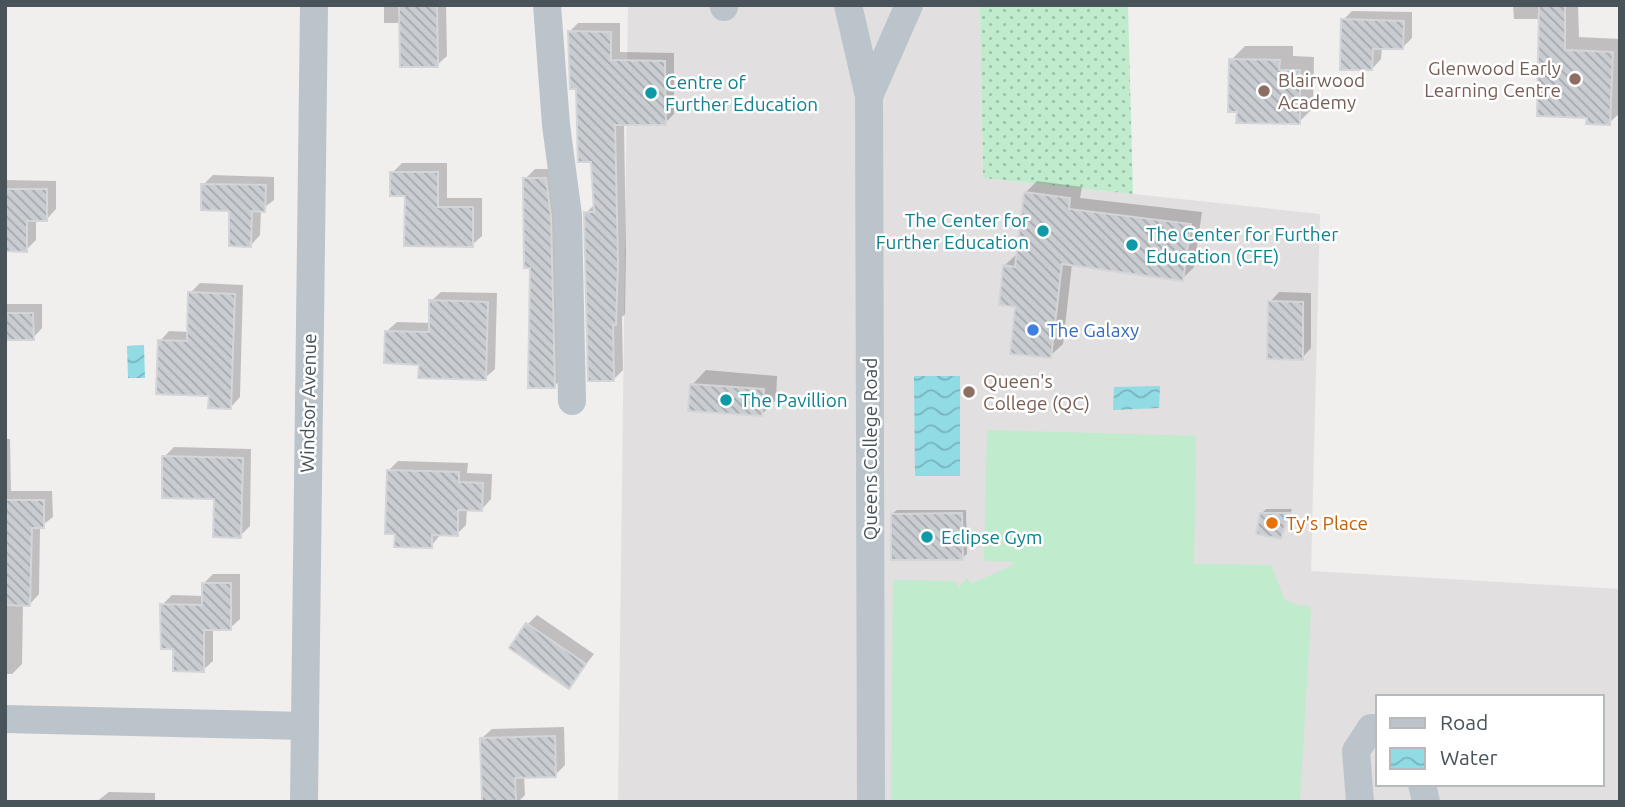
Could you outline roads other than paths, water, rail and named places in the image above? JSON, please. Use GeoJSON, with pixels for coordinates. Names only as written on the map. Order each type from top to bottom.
{"type":"FeatureCollection","features":[{"type":"Feature","properties":{"kind":"street","name":"Windsor Avenue"},"geometry":{"type":"LineString","coordinates":[[304,802],[314,5]]}},
{"type":"Feature","properties":{"kind":"street"},"geometry":{"type":"LineString","coordinates":[[547,5],[556,125],[568,215],[572,401]]}},
{"type":"Feature","properties":{"kind":"street","name":"Queens College Road"},"geometry":{"type":"LineString","coordinates":[[848,5],[869,96],[871,802]]}},
{"type":"Feature","properties":{"kind":"street","name":"Queens College Road"},"geometry":{"type":"LineString","coordinates":[[869,96],[909,5]]}},
{"type":"Feature","properties":{"kind":"street"},"geometry":{"type":"LineString","coordinates":[[5,719],[304,726]]}},
{"type":"Feature","properties":{"kind":"street"},"geometry":{"type":"LineString","coordinates":[[1360,802],[1356,751],[1371,728],[1376,728]]}},
{"type":"Feature","properties":{"kind":"water"},"geometry":{"type":"Polygon","coordinates":[[[144,345],[145,378],[128,378],[127,346],[144,345]]]}},
{"type":"Feature","properties":{"kind":"water"},"geometry":{"type":"Polygon","coordinates":[[[914,376],[960,376],[960,476],[915,476],[914,376]]]}},
{"type":"Feature","properties":{"kind":"water"},"geometry":{"type":"Polygon","coordinates":[[[1160,386],[1159,408],[1113,410],[1114,387],[1160,386]]]}},
{"type":"Feature","properties":{"kind":"place","name":"Glenwood Early Learning Centre"},"geometry":{"type":"Point","coordinates":[1575,79]}},
{"type":"Feature","properties":{"kind":"place","name":"Blairwood Academy"},"geometry":{"type":"Point","coordinates":[1264,91]}},
{"type":"Feature","properties":{"kind":"place","name":"Centre of Further Education"},"geometry":{"type":"Point","coordinates":[651,93]}},
{"type":"Feature","properties":{"kind":"place","name":"The Center for Further Education"},"geometry":{"type":"Point","coordinates":[1043,231]}},
{"type":"Feature","properties":{"kind":"place","name":"The Center for Further Education (CFE)"},"geometry":{"type":"Point","coordinates":[1132,245]}},
{"type":"Feature","properties":{"kind":"place","name":"The Galaxy"},"geometry":{"type":"Point","coordinates":[1033,330]}},
{"type":"Feature","properties":{"kind":"place","name":"Queen's College (QC)"},"geometry":{"type":"Point","coordinates":[969,392]}},
{"type":"Feature","properties":{"kind":"place","name":"The Pavillion"},"geometry":{"type":"Point","coordinates":[726,400]}},
{"type":"Feature","properties":{"kind":"place","name":"Ty's Place"},"geometry":{"type":"Point","coordinates":[1272,523]}},
{"type":"Feature","properties":{"kind":"place","name":"Eclipse Gym"},"geometry":{"type":"Point","coordinates":[927,537]}}]}
